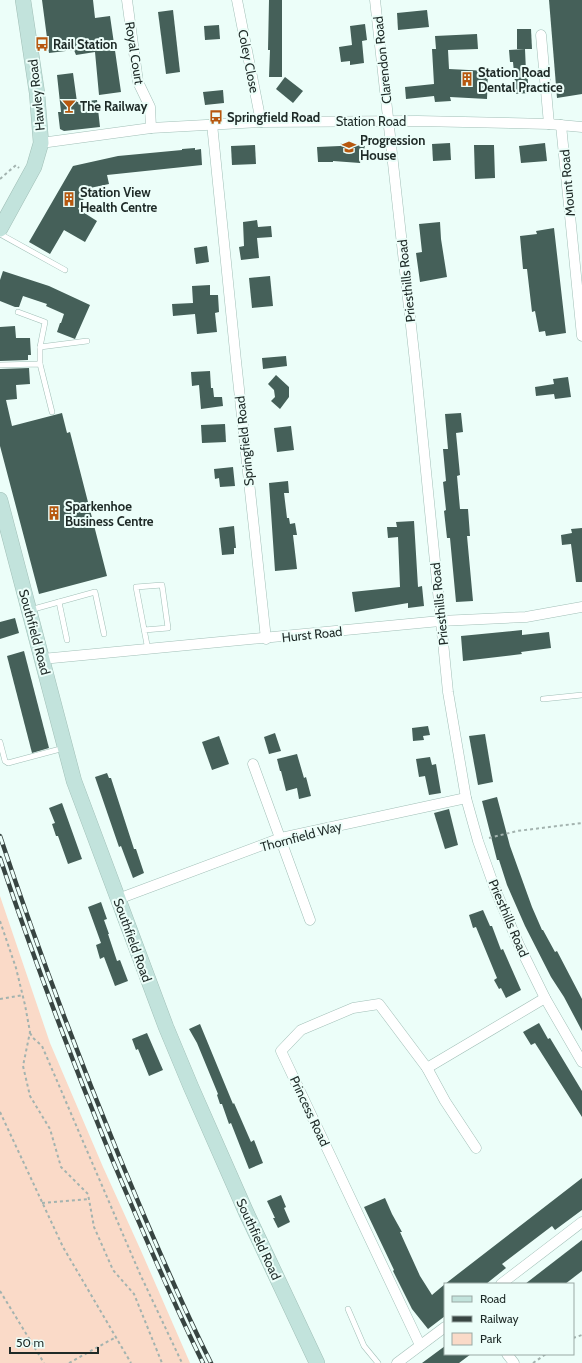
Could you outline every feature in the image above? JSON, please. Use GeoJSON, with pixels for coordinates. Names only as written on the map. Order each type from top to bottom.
{"type":"FeatureCollection","features":[{"type":"Feature","properties":{"kind":"main road","name":"Hawley Road"},"geometry":{"type":"LineString","coordinates":[[24,0],[37,93],[41,143]]}},
{"type":"Feature","properties":{"kind":"main road"},"geometry":{"type":"LineString","coordinates":[[0,230],[34,167],[41,143]]}},
{"type":"Feature","properties":{"kind":"main road","name":"Southfield Road"},"geometry":{"type":"LineString","coordinates":[[0,500],[74,781],[166,1027],[191,1087],[246,1212],[317,1363]]}},
{"type":"Feature","properties":{"kind":"street","name":"Royal Court"},"geometry":{"type":"LineString","coordinates":[[127,0],[138,82],[150,107],[151,128]]}},
{"type":"Feature","properties":{"kind":"street","name":"Coley Close"},"geometry":{"type":"LineString","coordinates":[[237,0],[261,122]]}},
{"type":"Feature","properties":{"kind":"street","name":"Clarendon Road"},"geometry":{"type":"LineString","coordinates":[[375,0],[388,121]]}},
{"type":"Feature","properties":{"kind":"street"},"geometry":{"type":"LineString","coordinates":[[542,35],[549,124]]}},
{"type":"Feature","properties":{"kind":"street","name":"Station Road"},"geometry":{"type":"LineString","coordinates":[[41,143],[151,128],[261,122],[388,121],[549,124],[582,127]]}},
{"type":"Feature","properties":{"kind":"street","name":"Priesthills Road"},"geometry":{"type":"LineString","coordinates":[[388,121],[416,371],[440,621],[451,715],[466,798],[478,840],[495,888],[519,945],[545,998],[582,1062]]}},
{"type":"Feature","properties":{"kind":"street","name":"Springfield Road"},"geometry":{"type":"LineString","coordinates":[[212,124],[266,639]]}},
{"type":"Feature","properties":{"kind":"street","name":"Mount Road"},"geometry":{"type":"LineString","coordinates":[[561,125],[582,336]]}},
{"type":"Feature","properties":{"kind":"street","name":"Hurst Road"},"geometry":{"type":"LineString","coordinates":[[42,659],[266,639],[440,621],[526,617],[582,607]]}},
{"type":"Feature","properties":{"kind":"street"},"geometry":{"type":"LineString","coordinates":[[254,764],[310,920]]}},
{"type":"Feature","properties":{"kind":"street","name":"Thornfield Way"},"geometry":{"type":"LineString","coordinates":[[118,899],[281,838],[466,798]]}},
{"type":"Feature","properties":{"kind":"street"},"geometry":{"type":"LineString","coordinates":[[427,1068],[545,998]]}},
{"type":"Feature","properties":{"kind":"street","name":"Princess Road"},"geometry":{"type":"LineString","coordinates":[[420,1345],[281,1051],[301,1030],[353,1008],[379,1004],[427,1068],[445,1101],[476,1148]]}},
{"type":"Feature","properties":{"kind":"street"},"geometry":{"type":"LineString","coordinates":[[503,1283],[582,1222]]}},
{"type":"Feature","properties":{"kind":"street"},"geometry":{"type":"LineString","coordinates":[[397,1363],[444,1328]]}},
{"type":"Feature","properties":{"kind":"street"},"geometry":{"type":"LineString","coordinates":[[508,1355],[514,1363]]}},
{"type":"Feature","properties":{"kind":"lane"},"geometry":{"type":"LineString","coordinates":[[0,234],[65,270]]}},
{"type":"Feature","properties":{"kind":"lane"},"geometry":{"type":"LineString","coordinates":[[18,312],[45,322],[40,346],[40,364],[52,412]]}},
{"type":"Feature","properties":{"kind":"lane"},"geometry":{"type":"LineString","coordinates":[[40,346],[87,342]]}},
{"type":"Feature","properties":{"kind":"lane"},"geometry":{"type":"LineString","coordinates":[[0,365],[40,364]]}},
{"type":"Feature","properties":{"kind":"lane"},"geometry":{"type":"LineString","coordinates":[[144,630],[168,628],[162,585],[136,587],[144,630],[148,650]]}},
{"type":"Feature","properties":{"kind":"lane"},"geometry":{"type":"LineString","coordinates":[[29,610],[95,592],[104,634]]}},
{"type":"Feature","properties":{"kind":"lane"},"geometry":{"type":"LineString","coordinates":[[59,602],[67,640]]}},
{"type":"Feature","properties":{"kind":"lane"},"geometry":{"type":"LineString","coordinates":[[543,699],[582,695]]}},
{"type":"Feature","properties":{"kind":"lane"},"geometry":{"type":"LineString","coordinates":[[0,742],[5,761],[8,763],[65,748]]}},
{"type":"Feature","properties":{"kind":"lane"},"geometry":{"type":"LineString","coordinates":[[348,1309],[364,1346],[378,1363]]}},
{"type":"Feature","properties":{"kind":"path"},"geometry":{"type":"LineString","coordinates":[[0,179],[16,165],[29,175]]}},
{"type":"Feature","properties":{"kind":"path"},"geometry":{"type":"LineString","coordinates":[[478,840],[517,831],[582,823]]}},
{"type":"Feature","properties":{"kind":"path"},"geometry":{"type":"LineString","coordinates":[[0,921],[16,968],[30,1032],[33,1038],[42,1046],[140,1274],[182,1363]]}},
{"type":"Feature","properties":{"kind":"path"},"geometry":{"type":"LineString","coordinates":[[0,999],[22,995]]}},
{"type":"Feature","properties":{"kind":"path"},"geometry":{"type":"LineString","coordinates":[[30,1032],[23,1066],[30,1096],[50,1128],[61,1167],[88,1194],[94,1228],[113,1270],[134,1294],[162,1363]]}},
{"type":"Feature","properties":{"kind":"path"},"geometry":{"type":"LineString","coordinates":[[0,1112],[63,1247],[132,1363]]}},
{"type":"Feature","properties":{"kind":"path"},"geometry":{"type":"LineString","coordinates":[[42,1203],[89,1200]]}},
{"type":"Feature","properties":{"kind":"path"},"geometry":{"type":"LineString","coordinates":[[0,1291],[44,1363]]}},
{"type":"Feature","properties":{"kind":"path"},"geometry":{"type":"LineString","coordinates":[[69,1363],[116,1337]]}},
{"type":"Feature","properties":{"kind":"path"},"geometry":{"type":"LineString","coordinates":[[533,1363],[545,1355]]}},
{"type":"Feature","properties":{"kind":"green space"},"geometry":{"type":"Polygon","coordinates":[[[0,896],[50,1043],[190,1363],[0,1363],[0,896]]]}},
{"type":"Feature","properties":{"kind":"building"},"geometry":{"type":"Polygon","coordinates":[[[42,0],[93,0],[95,18],[110,16],[121,92],[99,95],[95,52],[76,55],[74,50],[49,53],[42,0]]]}},
{"type":"Feature","properties":{"kind":"building"},"geometry":{"type":"Polygon","coordinates":[[[269,0],[282,0],[282,77],[269,77],[269,0]]]}},
{"type":"Feature","properties":{"kind":"building"},"geometry":{"type":"Polygon","coordinates":[[[549,0],[582,0],[582,94],[557,98],[549,0]]]}},
{"type":"Feature","properties":{"kind":"building"},"geometry":{"type":"Polygon","coordinates":[[[173,10],[180,72],[166,74],[158,12],[173,10]]]}},
{"type":"Feature","properties":{"kind":"building"},"geometry":{"type":"Polygon","coordinates":[[[427,10],[429,27],[398,30],[397,13],[427,10]]]}},
{"type":"Feature","properties":{"kind":"building"},"geometry":{"type":"Polygon","coordinates":[[[365,24],[367,40],[362,41],[364,63],[350,65],[350,61],[341,62],[339,47],[352,45],[350,26],[365,24]]]}},
{"type":"Feature","properties":{"kind":"building"},"geometry":{"type":"Polygon","coordinates":[[[219,25],[220,39],[205,40],[204,26],[219,25]]]}},
{"type":"Feature","properties":{"kind":"building"},"geometry":{"type":"Polygon","coordinates":[[[517,29],[531,29],[532,49],[517,49],[517,29]]]}},
{"type":"Feature","properties":{"kind":"building"},"geometry":{"type":"Polygon","coordinates":[[[477,34],[478,49],[448,50],[449,69],[488,71],[487,99],[450,97],[451,101],[435,102],[434,96],[406,99],[405,87],[434,84],[432,49],[436,49],[435,36],[477,34]]]}},
{"type":"Feature","properties":{"kind":"building"},"geometry":{"type":"Polygon","coordinates":[[[525,49],[529,93],[516,94],[513,62],[510,62],[509,50],[525,49]]]}},
{"type":"Feature","properties":{"kind":"building","name":"The Railway"},"geometry":{"type":"Polygon","coordinates":[[[73,73],[77,102],[97,100],[100,127],[64,131],[60,129],[58,112],[61,112],[57,75],[73,73]]]}},
{"type":"Feature","properties":{"kind":"building"},"geometry":{"type":"Polygon","coordinates":[[[285,77],[303,91],[293,103],[276,89],[285,77]]]}},
{"type":"Feature","properties":{"kind":"building"},"geometry":{"type":"Polygon","coordinates":[[[223,90],[224,103],[205,105],[203,92],[223,90]]]}},
{"type":"Feature","properties":{"kind":"building"},"geometry":{"type":"Polygon","coordinates":[[[341,143],[365,146],[360,163],[333,161],[318,162],[317,147],[340,146],[341,143]]]}},
{"type":"Feature","properties":{"kind":"building"},"geometry":{"type":"Polygon","coordinates":[[[450,143],[451,160],[433,161],[432,144],[450,143]]]}},
{"type":"Feature","properties":{"kind":"building"},"geometry":{"type":"Polygon","coordinates":[[[545,143],[547,161],[521,163],[519,146],[545,143]]]}},
{"type":"Feature","properties":{"kind":"building"},"geometry":{"type":"Polygon","coordinates":[[[255,145],[256,164],[232,165],[231,146],[255,145]]]}},
{"type":"Feature","properties":{"kind":"building"},"geometry":{"type":"Polygon","coordinates":[[[474,145],[494,145],[495,178],[475,179],[474,145]]]}},
{"type":"Feature","properties":{"kind":"building","name":"Station View Health Centre"},"geometry":{"type":"Polygon","coordinates":[[[195,148],[195,150],[201,149],[202,165],[107,175],[109,184],[90,188],[78,209],[97,221],[85,242],[64,230],[50,254],[29,242],[73,166],[118,156],[195,148]]]}},
{"type":"Feature","properties":{"kind":"building"},"geometry":{"type":"Polygon","coordinates":[[[257,220],[258,227],[271,226],[272,237],[257,238],[259,258],[241,260],[239,247],[244,246],[243,222],[257,220]]]}},
{"type":"Feature","properties":{"kind":"building"},"geometry":{"type":"Polygon","coordinates":[[[440,222],[447,277],[420,282],[416,253],[422,252],[419,224],[440,222]]]}},
{"type":"Feature","properties":{"kind":"building"},"geometry":{"type":"Polygon","coordinates":[[[554,228],[566,333],[546,336],[545,331],[539,332],[535,311],[532,312],[527,269],[523,269],[520,236],[537,234],[536,231],[554,228]]]}},
{"type":"Feature","properties":{"kind":"building"},"geometry":{"type":"Polygon","coordinates":[[[207,246],[209,262],[196,264],[194,248],[207,246]]]}},
{"type":"Feature","properties":{"kind":"building"},"geometry":{"type":"Polygon","coordinates":[[[3,271],[49,286],[90,305],[75,339],[57,332],[64,314],[46,306],[47,304],[23,296],[19,307],[15,307],[0,301],[0,280],[3,271]]]}},
{"type":"Feature","properties":{"kind":"building"},"geometry":{"type":"Polygon","coordinates":[[[270,276],[273,306],[252,308],[249,278],[270,276]]]}},
{"type":"Feature","properties":{"kind":"building"},"geometry":{"type":"Polygon","coordinates":[[[210,285],[210,295],[218,295],[219,312],[215,313],[217,332],[197,334],[195,314],[173,316],[172,304],[193,303],[192,286],[210,285]]]}},
{"type":"Feature","properties":{"kind":"building"},"geometry":{"type":"Polygon","coordinates":[[[15,326],[16,338],[30,338],[31,355],[28,355],[28,360],[0,361],[0,327],[15,326]]]}},
{"type":"Feature","properties":{"kind":"building"},"geometry":{"type":"Polygon","coordinates":[[[286,356],[287,366],[263,369],[262,358],[286,356]]]}},
{"type":"Feature","properties":{"kind":"building","name":"Sparkenhoe Business Centre"},"geometry":{"type":"Polygon","coordinates":[[[29,368],[30,384],[16,385],[17,399],[6,400],[12,426],[62,413],[67,433],[70,432],[107,576],[39,594],[0,446],[0,369],[29,368]]]}},
{"type":"Feature","properties":{"kind":"building"},"geometry":{"type":"Polygon","coordinates":[[[210,371],[211,388],[213,388],[214,397],[222,397],[223,406],[201,409],[199,385],[192,386],[191,372],[210,371]]]}},
{"type":"Feature","properties":{"kind":"building"},"geometry":{"type":"Polygon","coordinates":[[[276,375],[289,387],[289,397],[280,409],[271,401],[275,397],[274,390],[268,384],[276,375]]]}},
{"type":"Feature","properties":{"kind":"building"},"geometry":{"type":"Polygon","coordinates":[[[568,377],[571,397],[555,399],[554,394],[536,396],[535,387],[554,384],[553,379],[568,377]]]}},
{"type":"Feature","properties":{"kind":"building"},"geometry":{"type":"Polygon","coordinates":[[[461,413],[463,432],[456,433],[460,475],[457,476],[460,509],[468,509],[470,536],[467,536],[473,601],[456,602],[450,538],[447,538],[444,511],[446,510],[443,482],[446,481],[443,449],[448,449],[445,414],[461,413]]]}},
{"type":"Feature","properties":{"kind":"building"},"geometry":{"type":"Polygon","coordinates":[[[225,424],[226,442],[202,443],[201,425],[225,424]]]}},
{"type":"Feature","properties":{"kind":"building"},"geometry":{"type":"Polygon","coordinates":[[[291,426],[294,450],[277,452],[274,428],[291,426]]]}},
{"type":"Feature","properties":{"kind":"building"},"geometry":{"type":"Polygon","coordinates":[[[233,467],[235,486],[220,487],[219,478],[215,479],[214,469],[233,467]]]}},
{"type":"Feature","properties":{"kind":"building"},"geometry":{"type":"Polygon","coordinates":[[[288,481],[289,493],[284,493],[287,518],[289,518],[290,524],[295,523],[297,535],[293,535],[297,569],[275,571],[269,483],[288,481]]]}},
{"type":"Feature","properties":{"kind":"building"},"geometry":{"type":"Polygon","coordinates":[[[414,521],[418,587],[422,586],[424,606],[408,608],[408,603],[355,612],[352,592],[400,587],[398,537],[388,538],[387,527],[397,527],[396,522],[414,521]]]}},
{"type":"Feature","properties":{"kind":"building"},"geometry":{"type":"Polygon","coordinates":[[[234,526],[236,548],[234,548],[234,554],[222,555],[219,528],[234,526]]]}},
{"type":"Feature","properties":{"kind":"building"},"geometry":{"type":"Polygon","coordinates":[[[582,528],[582,582],[576,582],[571,544],[562,545],[561,535],[572,533],[571,529],[582,528]]]}},
{"type":"Feature","properties":{"kind":"building"},"geometry":{"type":"Polygon","coordinates":[[[15,618],[19,633],[0,639],[0,622],[15,618]]]}},
{"type":"Feature","properties":{"kind":"building"},"geometry":{"type":"Polygon","coordinates":[[[522,630],[522,635],[549,632],[551,648],[521,652],[522,654],[463,661],[461,636],[522,630]]]}},
{"type":"Feature","properties":{"kind":"building"},"geometry":{"type":"Polygon","coordinates":[[[24,651],[49,748],[32,753],[7,656],[24,651]]]}},
{"type":"Feature","properties":{"kind":"building"},"geometry":{"type":"Polygon","coordinates":[[[428,726],[430,735],[423,736],[424,740],[413,741],[412,728],[428,726]]]}},
{"type":"Feature","properties":{"kind":"building"},"geometry":{"type":"Polygon","coordinates":[[[275,733],[281,751],[269,754],[264,737],[275,733]]]}},
{"type":"Feature","properties":{"kind":"building"},"geometry":{"type":"Polygon","coordinates":[[[485,734],[493,782],[478,785],[469,736],[485,734]]]}},
{"type":"Feature","properties":{"kind":"building"},"geometry":{"type":"Polygon","coordinates":[[[219,736],[229,764],[212,770],[202,742],[219,736]]]}},
{"type":"Feature","properties":{"kind":"building"},"geometry":{"type":"Polygon","coordinates":[[[297,754],[304,778],[306,777],[311,796],[299,799],[297,788],[286,791],[277,759],[297,754]]]}},
{"type":"Feature","properties":{"kind":"building"},"geometry":{"type":"Polygon","coordinates":[[[430,757],[432,765],[436,764],[441,793],[429,795],[425,776],[419,777],[416,759],[430,757]]]}},
{"type":"Feature","properties":{"kind":"building"},"geometry":{"type":"Polygon","coordinates":[[[107,773],[109,778],[111,778],[134,849],[136,849],[144,873],[133,878],[121,846],[119,847],[95,777],[107,773]]]}},
{"type":"Feature","properties":{"kind":"building"},"geometry":{"type":"Polygon","coordinates":[[[497,797],[510,846],[532,907],[542,930],[555,952],[557,951],[582,999],[582,1031],[564,997],[551,977],[525,926],[507,885],[499,860],[497,860],[482,801],[497,797]]]}},
{"type":"Feature","properties":{"kind":"building"},"geometry":{"type":"Polygon","coordinates":[[[62,803],[82,859],[68,864],[58,836],[56,836],[52,824],[55,823],[49,808],[62,803]]]}},
{"type":"Feature","properties":{"kind":"building"},"geometry":{"type":"Polygon","coordinates":[[[449,809],[458,845],[445,849],[434,813],[449,809]]]}},
{"type":"Feature","properties":{"kind":"building"},"geometry":{"type":"Polygon","coordinates":[[[101,902],[107,919],[104,920],[117,961],[120,960],[128,981],[115,986],[104,957],[100,959],[96,945],[101,943],[88,907],[101,902]]]}},
{"type":"Feature","properties":{"kind":"building"},"geometry":{"type":"Polygon","coordinates":[[[483,910],[490,926],[492,926],[501,950],[503,949],[521,990],[506,998],[501,988],[499,989],[494,980],[497,978],[476,927],[473,928],[469,915],[483,910]]]}},
{"type":"Feature","properties":{"kind":"building"},"geometry":{"type":"Polygon","coordinates":[[[539,1023],[548,1039],[550,1038],[582,1091],[582,1117],[535,1043],[531,1045],[523,1032],[539,1023]]]}},
{"type":"Feature","properties":{"kind":"building"},"geometry":{"type":"Polygon","coordinates":[[[200,1024],[233,1104],[234,1103],[251,1142],[254,1140],[263,1163],[249,1169],[231,1123],[229,1124],[222,1104],[220,1104],[218,1094],[197,1043],[189,1029],[200,1024]]]}},
{"type":"Feature","properties":{"kind":"building"},"geometry":{"type":"Polygon","coordinates":[[[147,1033],[163,1070],[149,1076],[138,1049],[136,1050],[132,1039],[147,1033]]]}},
{"type":"Feature","properties":{"kind":"building"},"geometry":{"type":"Polygon","coordinates":[[[582,1178],[582,1210],[555,1230],[552,1226],[502,1264],[506,1268],[487,1283],[446,1283],[582,1178]]]}},
{"type":"Feature","properties":{"kind":"building"},"geometry":{"type":"Polygon","coordinates":[[[281,1195],[286,1207],[284,1208],[290,1222],[278,1228],[267,1201],[281,1195]]]}},
{"type":"Feature","properties":{"kind":"building"},"geometry":{"type":"Polygon","coordinates":[[[385,1198],[402,1232],[400,1232],[420,1276],[432,1295],[444,1285],[444,1317],[428,1329],[412,1309],[364,1207],[385,1198]]]}},
{"type":"Feature","properties":{"kind":"building"},"geometry":{"type":"Polygon","coordinates":[[[582,1240],[582,1271],[566,1283],[526,1283],[582,1240]]]}},
{"type":"Feature","properties":{"kind":"building"},"geometry":{"type":"Polygon","coordinates":[[[444,1347],[444,1355],[470,1355],[459,1363],[422,1363],[444,1347]]]}},
{"type":"Feature","properties":{"kind":"railway"},"geometry":{"type":"LineString","coordinates":[[0,836],[42,957],[103,1117],[163,1260],[211,1363]]}},
{"type":"Feature","properties":{"kind":"railway"},"geometry":{"type":"LineString","coordinates":[[0,858],[26,934],[82,1085],[167,1287],[203,1363]]}},
{"type":"Feature","properties":{"kind":"place","name":"Rail Station"},"geometry":{"type":"Point","coordinates":[42,44]}},
{"type":"Feature","properties":{"kind":"place","name":"Station Road Dental Practice"},"geometry":{"type":"Point","coordinates":[467,79]}},
{"type":"Feature","properties":{"kind":"place","name":"The Railway"},"geometry":{"type":"Point","coordinates":[69,106]}},
{"type":"Feature","properties":{"kind":"place","name":"Springfield Road"},"geometry":{"type":"Point","coordinates":[216,117]}},
{"type":"Feature","properties":{"kind":"place","name":"Progression House"},"geometry":{"type":"Point","coordinates":[349,147]}},
{"type":"Feature","properties":{"kind":"place","name":"Station View Health Centre"},"geometry":{"type":"Point","coordinates":[69,199]}},
{"type":"Feature","properties":{"kind":"place","name":"Sparkenhoe Business Centre"},"geometry":{"type":"Point","coordinates":[54,513]}}]}
